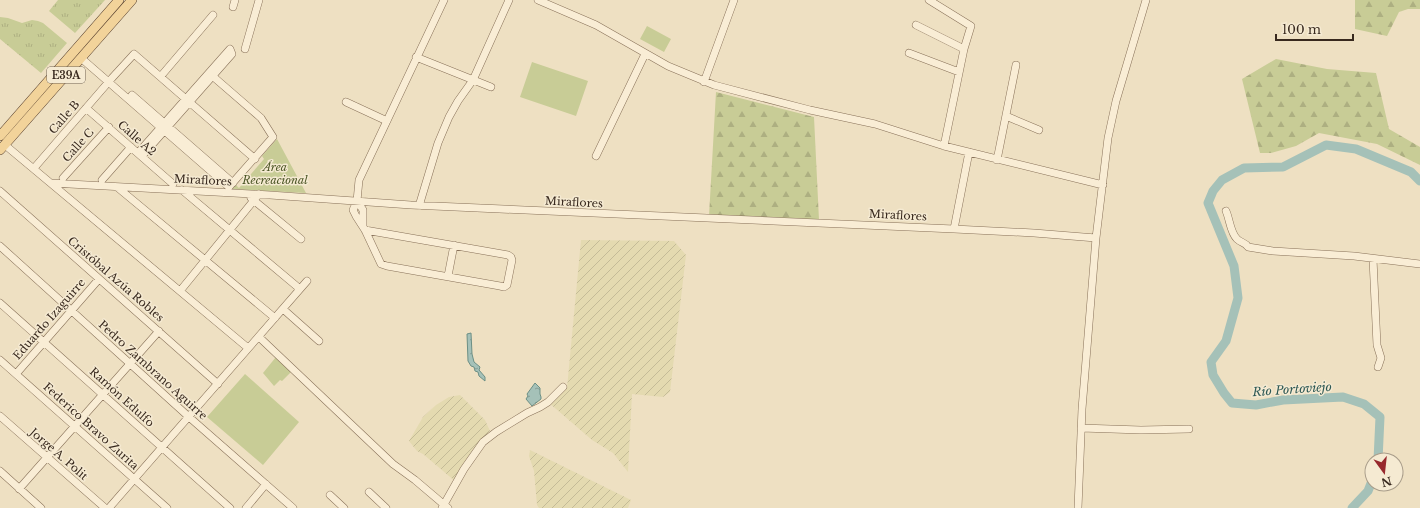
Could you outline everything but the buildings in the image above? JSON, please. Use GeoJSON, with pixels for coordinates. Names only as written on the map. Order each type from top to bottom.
{"type":"FeatureCollection","features":[{"type":"Feature","properties":{"kind":"main road"},"geometry":{"type":"LineString","coordinates":[[118,1],[129,4]]}},
{"type":"Feature","properties":{"kind":"main road","name":"E39A"},"geometry":{"type":"LineString","coordinates":[[0,136],[118,1]]}},
{"type":"Feature","properties":{"kind":"main road","name":"E39A"},"geometry":{"type":"LineString","coordinates":[[2,147],[129,4]]}},
{"type":"Feature","properties":{"kind":"street"},"geometry":{"type":"LineString","coordinates":[[245,49],[259,0]]}},
{"type":"Feature","properties":{"kind":"street"},"geometry":{"type":"LineString","coordinates":[[364,228],[508,255],[512,260],[507,285],[504,286],[381,264],[364,228],[353,210],[357,200],[359,180],[444,0]]}},
{"type":"Feature","properties":{"kind":"street"},"geometry":{"type":"LineString","coordinates":[[419,206],[438,143],[446,124],[458,101],[473,80],[509,0]]}},
{"type":"Feature","properties":{"kind":"street"},"geometry":{"type":"LineString","coordinates":[[538,0],[596,25],[645,54],[704,82],[810,110],[875,124],[944,146],[997,160],[1103,185]]}},
{"type":"Feature","properties":{"kind":"street"},"geometry":{"type":"LineString","coordinates":[[704,82],[734,0]]}},
{"type":"Feature","properties":{"kind":"street"},"geometry":{"type":"LineString","coordinates":[[929,0],[971,26],[964,49],[944,146]]}},
{"type":"Feature","properties":{"kind":"street"},"geometry":{"type":"LineString","coordinates":[[1078,508],[1081,428],[1096,238],[1103,185],[1112,118],[1146,0]]}},
{"type":"Feature","properties":{"kind":"street"},"geometry":{"type":"LineString","coordinates":[[213,15],[160,76],[255,159]]}},
{"type":"Feature","properties":{"kind":"street"},"geometry":{"type":"LineString","coordinates":[[916,24],[964,49]]}},
{"type":"Feature","properties":{"kind":"street"},"geometry":{"type":"LineString","coordinates":[[909,53],[959,72]]}},
{"type":"Feature","properties":{"kind":"street","name":"Calle B"},"geometry":{"type":"LineString","coordinates":[[35,167],[134,54],[160,76]]}},
{"type":"Feature","properties":{"kind":"street"},"geometry":{"type":"LineString","coordinates":[[596,156],[645,54]]}},
{"type":"Feature","properties":{"kind":"street"},"geometry":{"type":"LineString","coordinates":[[83,56],[165,127],[229,187],[273,137],[261,118],[211,74],[188,101],[165,127],[140,155]]}},
{"type":"Feature","properties":{"kind":"street"},"geometry":{"type":"LineString","coordinates":[[416,57],[491,87]]}},
{"type":"Feature","properties":{"kind":"street"},"geometry":{"type":"LineString","coordinates":[[997,160],[1016,65]]}},
{"type":"Feature","properties":{"kind":"street"},"geometry":{"type":"LineString","coordinates":[[346,102],[387,121]]}},
{"type":"Feature","properties":{"kind":"street","name":"Calle A2"},"geometry":{"type":"LineString","coordinates":[[86,108],[173,184]]}},
{"type":"Feature","properties":{"kind":"street"},"geometry":{"type":"LineString","coordinates":[[1006,116],[1039,130]]}},
{"type":"Feature","properties":{"kind":"street","name":"Calle C"},"geometry":{"type":"LineString","coordinates":[[64,178],[109,127]]}},
{"type":"Feature","properties":{"kind":"street"},"geometry":{"type":"LineString","coordinates":[[2,147],[51,183],[248,348]]}},
{"type":"Feature","properties":{"kind":"street"},"geometry":{"type":"LineString","coordinates":[[102,180],[131,147]]}},
{"type":"Feature","properties":{"kind":"street"},"geometry":{"type":"LineString","coordinates":[[954,229],[969,152]]}},
{"type":"Feature","properties":{"kind":"street","name":"Miraflores"},"geometry":{"type":"LineString","coordinates":[[51,183],[246,194],[256,197],[357,200],[419,206],[1034,232],[1096,238]]}},
{"type":"Feature","properties":{"kind":"street"},"geometry":{"type":"LineString","coordinates":[[117,187],[275,318]]}},
{"type":"Feature","properties":{"kind":"street"},"geometry":{"type":"LineString","coordinates":[[182,190],[300,289]]}},
{"type":"Feature","properties":{"kind":"street","name":"Cristóbal Azúa Robles"},"geometry":{"type":"LineString","coordinates":[[0,191],[218,384]]}},
{"type":"Feature","properties":{"kind":"street"},"geometry":{"type":"LineString","coordinates":[[180,291],[256,197],[301,239]]}},
{"type":"Feature","properties":{"kind":"street"},"geometry":{"type":"LineString","coordinates":[[1226,211],[1232,230],[1237,239],[1246,244],[1248,247],[1273,251],[1354,256],[1420,264]]}},
{"type":"Feature","properties":{"kind":"street"},"geometry":{"type":"LineString","coordinates":[[448,276],[454,245]]}},
{"type":"Feature","properties":{"kind":"street","name":"Pedro Zambrano Aguirre"},"geometry":{"type":"LineString","coordinates":[[0,246],[189,417],[293,508]]}},
{"type":"Feature","properties":{"kind":"street"},"geometry":{"type":"LineString","coordinates":[[1373,259],[1377,345],[1381,358],[1378,367]]}},
{"type":"Feature","properties":{"kind":"street","name":"Eduardo Izaguirre"},"geometry":{"type":"LineString","coordinates":[[16,374],[100,279]]}},
{"type":"Feature","properties":{"kind":"street"},"geometry":{"type":"LineString","coordinates":[[109,508],[307,281]]}},
{"type":"Feature","properties":{"kind":"street","name":"Ramón Edulfo"},"geometry":{"type":"LineString","coordinates":[[0,303],[230,508]]}},
{"type":"Feature","properties":{"kind":"street"},"geometry":{"type":"LineString","coordinates":[[283,309],[319,341]]}},
{"type":"Feature","properties":{"kind":"street"},"geometry":{"type":"LineString","coordinates":[[19,489],[159,331]]}},
{"type":"Feature","properties":{"kind":"street"},"geometry":{"type":"LineString","coordinates":[[259,337],[393,464],[420,484],[444,507],[464,469],[483,442],[508,424],[548,402],[563,387]]}},
{"type":"Feature","properties":{"kind":"street","name":"Federico Bravo Zurita"},"geometry":{"type":"LineString","coordinates":[[0,360],[166,508]]}},
{"type":"Feature","properties":{"kind":"street","name":"Jorge A. Polit"},"geometry":{"type":"LineString","coordinates":[[0,416],[104,508]]}},
{"type":"Feature","properties":{"kind":"street"},"geometry":{"type":"LineString","coordinates":[[1081,428],[1141,430],[1189,429]]}},
{"type":"Feature","properties":{"kind":"street"},"geometry":{"type":"LineString","coordinates":[[0,471],[41,508]]}},
{"type":"Feature","properties":{"kind":"street"},"geometry":{"type":"LineString","coordinates":[[246,508],[266,484]]}},
{"type":"Feature","properties":{"kind":"street"},"geometry":{"type":"LineString","coordinates":[[369,492],[386,508]]}},
{"type":"Feature","properties":{"kind":"street"},"geometry":{"type":"LineString","coordinates":[[330,495],[344,508]]}},
{"type":"Feature","properties":{"kind":"shaded area"},"geometry":{"type":"Polygon","coordinates":[[[581,240],[674,241],[686,255],[670,392],[663,397],[632,394],[628,472],[613,453],[592,440],[548,402],[567,388],[581,240]]]}},
{"type":"Feature","properties":{"kind":"shaded area"},"geometry":{"type":"Polygon","coordinates":[[[460,395],[485,420],[490,431],[456,482],[423,454],[417,451],[409,441],[423,417],[436,405],[449,397],[460,395]]]}},
{"type":"Feature","properties":{"kind":"shaded area"},"geometry":{"type":"Polygon","coordinates":[[[530,450],[631,500],[628,508],[539,508],[537,505],[534,471],[529,456],[530,450]]]}},
{"type":"Feature","properties":{"kind":"green space"},"geometry":{"type":"Polygon","coordinates":[[[58,0],[105,0],[75,33],[49,11],[58,0]]]}},
{"type":"Feature","properties":{"kind":"green space"},"geometry":{"type":"Polygon","coordinates":[[[1355,0],[1420,0],[1420,9],[1408,9],[1399,12],[1387,36],[1355,29],[1355,0]]]}},
{"type":"Feature","properties":{"kind":"green space"},"geometry":{"type":"Polygon","coordinates":[[[0,17],[22,23],[32,20],[38,21],[43,23],[67,43],[41,73],[0,39],[0,17]]]}},
{"type":"Feature","properties":{"kind":"green space"},"geometry":{"type":"Polygon","coordinates":[[[647,26],[671,39],[664,52],[640,39],[647,26]]]}},
{"type":"Feature","properties":{"kind":"green space"},"geometry":{"type":"Polygon","coordinates":[[[1276,59],[1327,69],[1376,73],[1389,129],[1420,147],[1420,165],[1377,144],[1319,133],[1296,146],[1271,153],[1260,153],[1242,79],[1276,59]]]}},
{"type":"Feature","properties":{"kind":"green space"},"geometry":{"type":"Polygon","coordinates":[[[532,62],[588,81],[576,116],[520,97],[532,62]]]}},
{"type":"Feature","properties":{"kind":"green space"},"geometry":{"type":"Polygon","coordinates":[[[716,92],[814,117],[819,220],[709,216],[716,92]]]}},
{"type":"Feature","properties":{"kind":"green space","name":"Área Recreacional"},"geometry":{"type":"Polygon","coordinates":[[[277,139],[306,193],[231,189],[236,185],[239,188],[264,159],[262,156],[277,139]]]}},
{"type":"Feature","properties":{"kind":"green space"},"geometry":{"type":"Polygon","coordinates":[[[276,357],[291,372],[282,381],[280,380],[274,386],[263,373],[276,357]]]}},
{"type":"Feature","properties":{"kind":"green space"},"geometry":{"type":"Polygon","coordinates":[[[245,374],[299,422],[263,465],[207,417],[245,374]]]}},
{"type":"Feature","properties":{"kind":"water"},"geometry":{"type":"Polygon","coordinates":[[[471,333],[474,362],[480,367],[479,370],[485,377],[485,381],[479,376],[478,372],[475,371],[474,367],[471,366],[468,361],[467,334],[471,333]]]}},
{"type":"Feature","properties":{"kind":"water"},"geometry":{"type":"Polygon","coordinates":[[[535,383],[540,388],[541,399],[532,406],[526,399],[528,396],[527,394],[535,383]]]}},
{"type":"Feature","properties":{"kind":"waterway","name":"Río Portoviejo"},"geometry":{"type":"LineString","coordinates":[[1378,452],[1380,417],[1364,404],[1343,397],[1283,400],[1256,405],[1232,403],[1224,393],[1213,375],[1211,362],[1226,341],[1238,298],[1234,266],[1208,203],[1213,191],[1222,180],[1244,168],[1283,167],[1326,145],[1356,149],[1411,172],[1420,181]]}},
{"type":"Feature","properties":{"kind":"waterway","name":"Río Portoviejo"},"geometry":{"type":"LineString","coordinates":[[1352,508],[1367,492]]}}]}
